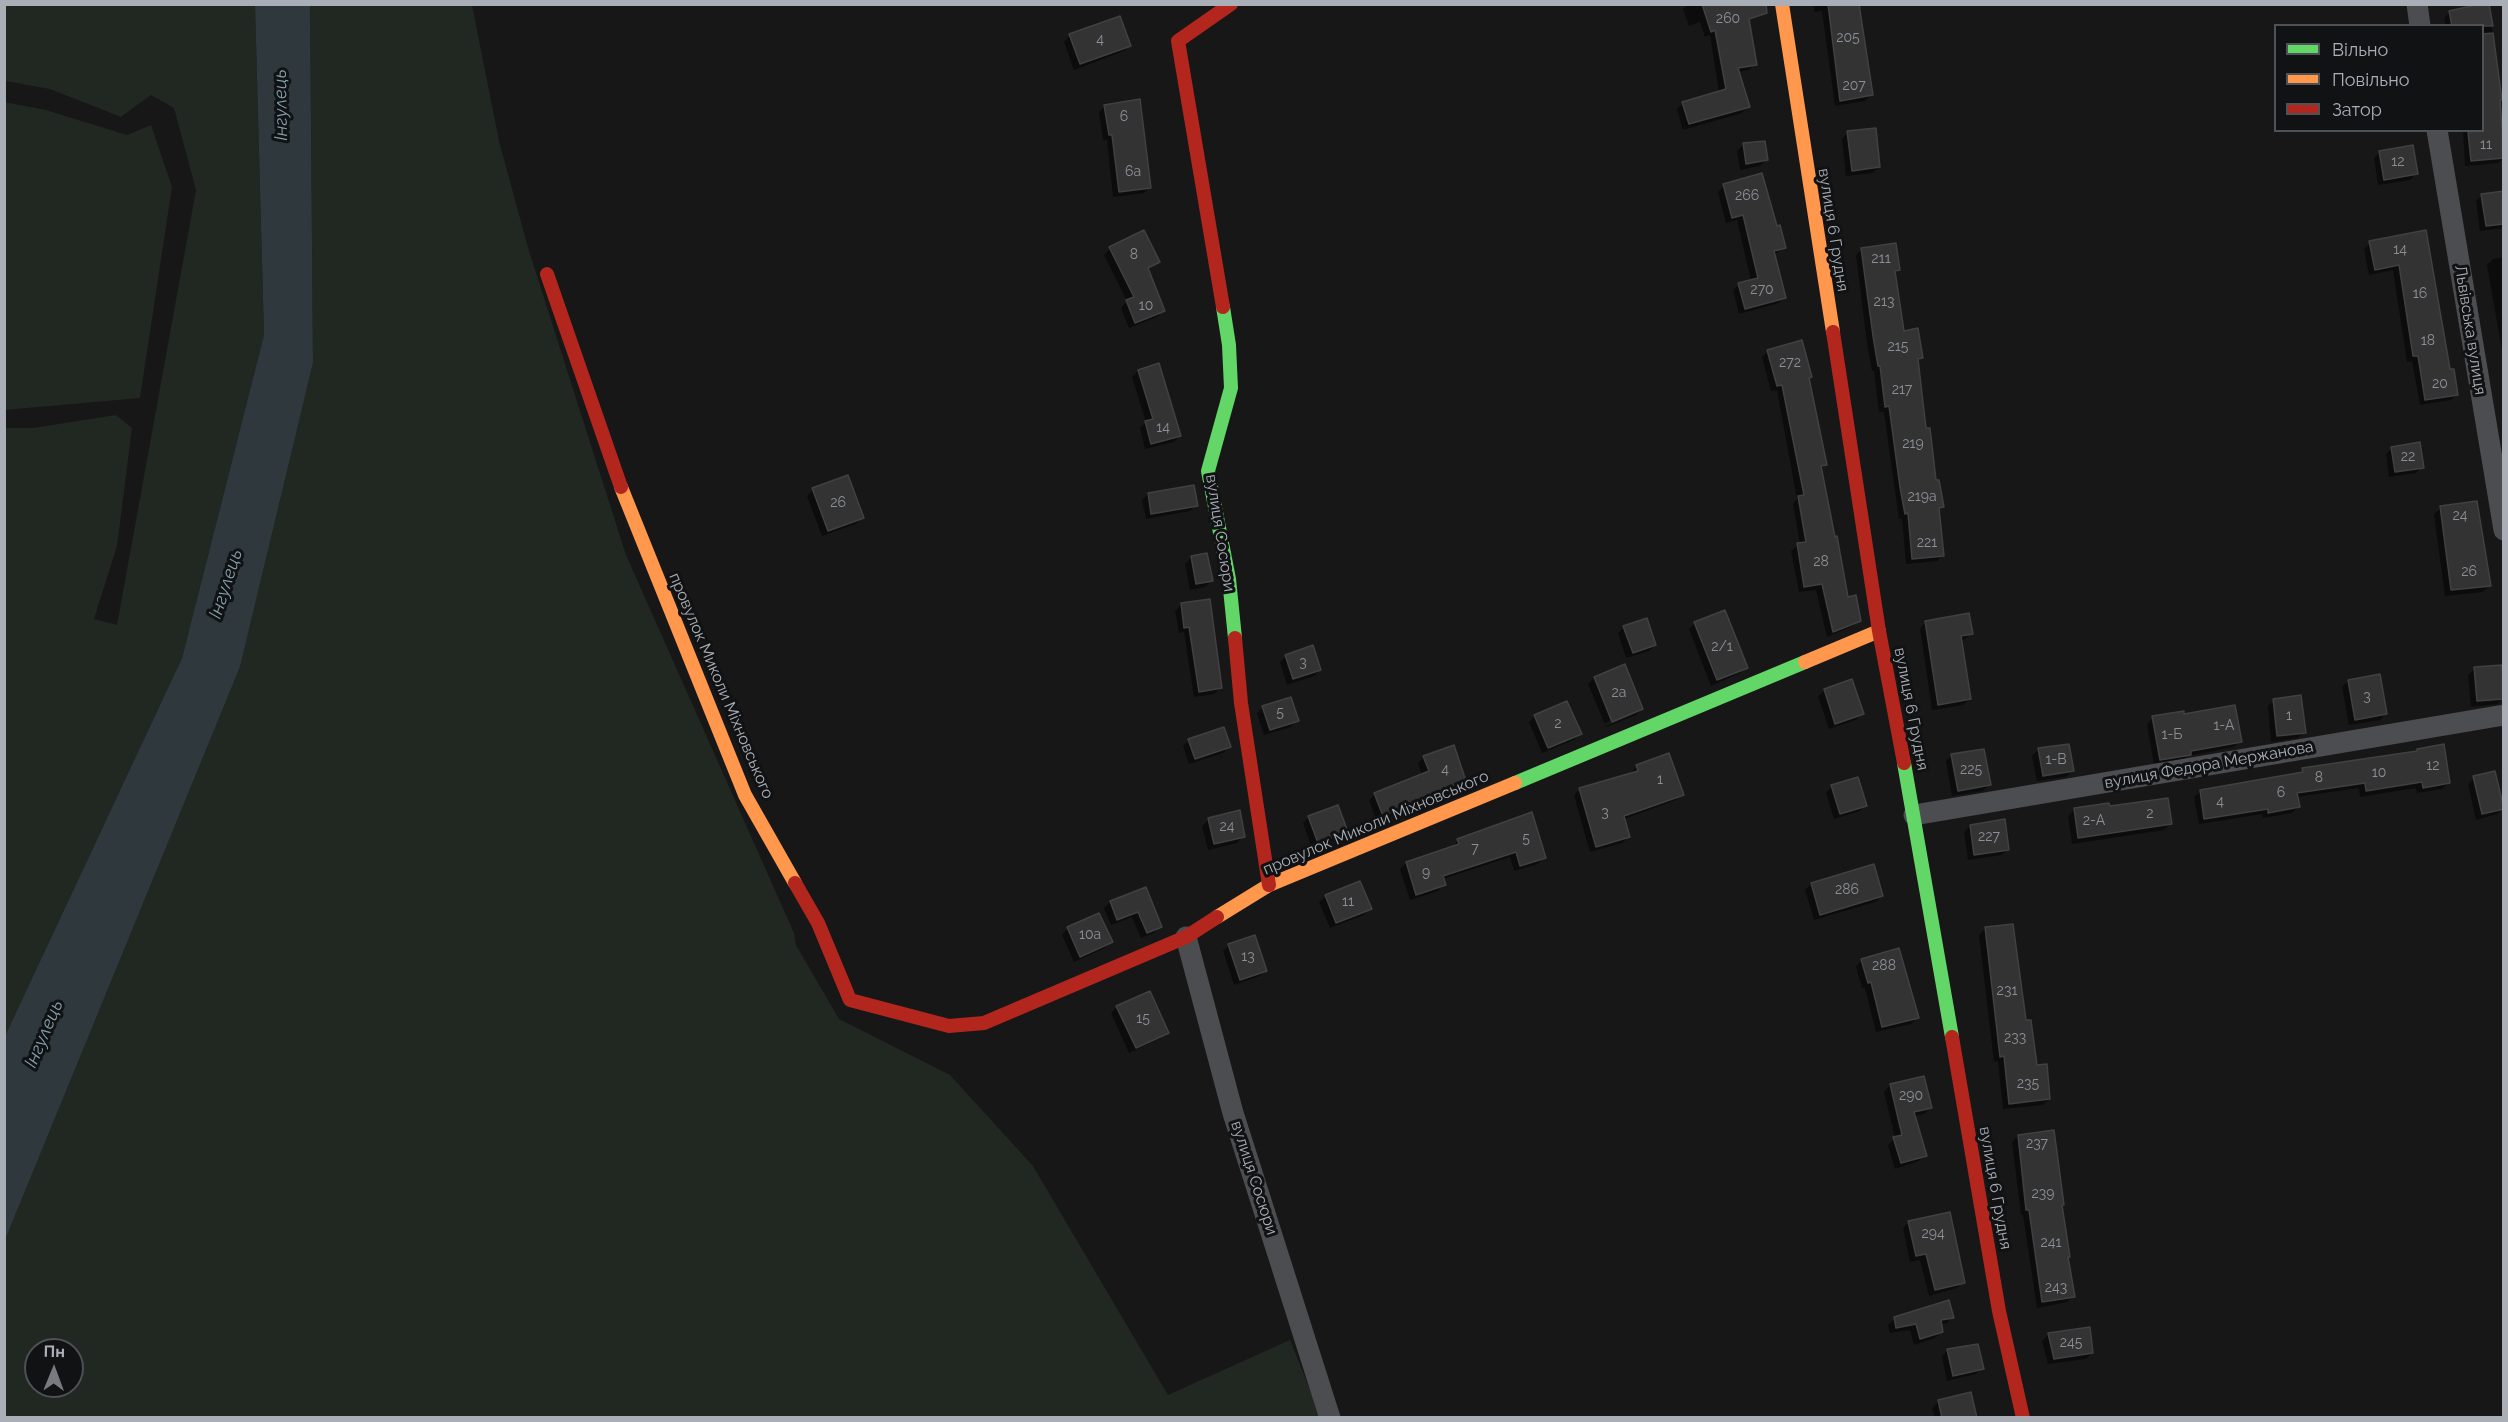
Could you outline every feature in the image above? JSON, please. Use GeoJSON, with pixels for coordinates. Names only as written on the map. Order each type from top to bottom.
{"type":"FeatureCollection","features":[{"type":"Feature","properties":{"kind":"street","name":"вулиця Сосюри"},"geometry":{"type":"LineString","coordinates":[[1231,4],[1178,41],[1229,345],[1231,388],[1208,471],[1229,579],[1240,703],[1269,885]]}},
{"type":"Feature","properties":{"kind":"street","name":"вулиця 6 Грудня"},"geometry":{"type":"LineString","coordinates":[[1782,4],[1879,631],[1914,815],[1999,1311],[2023,1418]]}},
{"type":"Feature","properties":{"kind":"street"},"geometry":{"type":"LineString","coordinates":[[2417,4],[2420,24]]}},
{"type":"Feature","properties":{"kind":"street","name":"Львівська вулиця"},"geometry":{"type":"LineString","coordinates":[[2438,132],[2504,530]]}},
{"type":"Feature","properties":{"kind":"street","name":"провулок Миколи Міхновського"},"geometry":{"type":"LineString","coordinates":[[547,274],[627,503],[745,795],[818,923],[850,1000],[949,1026],[984,1023],[1186,937],[1269,885],[1879,631]]}},
{"type":"Feature","properties":{"kind":"street","name":"вулиця Федора Мержанова"},"geometry":{"type":"LineString","coordinates":[[1914,815],[2504,715]]}},
{"type":"Feature","properties":{"kind":"street","name":"вулиця Сосюри"},"geometry":{"type":"LineString","coordinates":[[1186,937],[1233,1113],[1330,1418]]}},
{"type":"Feature","properties":{"kind":"shaded area"},"geometry":{"type":"Polygon","coordinates":[[[5,5],[255,5],[264,335],[182,658],[5,1036],[5,428],[33,428],[116,415],[132,428],[117,546],[94,619],[117,625],[196,190],[174,108],[151,95],[121,117],[50,89],[5,81],[5,5]]]}},
{"type":"Feature","properties":{"kind":"shaded area"},"geometry":{"type":"Polygon","coordinates":[[[310,5],[472,5],[499,141],[529,251],[626,555],[794,933],[796,945],[839,1019],[950,1075],[1033,1166],[1168,1395],[1290,1340],[1321,1417],[5,1418],[5,1240],[240,667],[313,363],[310,5]]]}},
{"type":"Feature","properties":{"kind":"shaded area"},"geometry":{"type":"Polygon","coordinates":[[[4,102],[46,110],[127,135],[151,125],[172,187],[140,398],[5,410],[4,102]]]}},
{"type":"Feature","properties":{"kind":"water","name":"Інгулець"},"geometry":{"type":"Polygon","coordinates":[[[255,5],[310,5],[313,363],[240,667],[5,1240],[5,1036],[182,658],[264,335],[255,5]]]}},
{"type":"Feature","properties":{"kind":"building"},"geometry":{"type":"Polygon","coordinates":[[[1702,4],[1766,4],[1767,13],[1749,19],[1757,65],[1738,68],[1750,107],[1689,124],[1682,102],[1726,89],[1715,30],[1711,32],[1702,4]]]}},
{"type":"Feature","properties":{"kind":"building"},"geometry":{"type":"Polygon","coordinates":[[[1828,4],[1859,4],[1873,95],[1840,101],[1828,4]]]}},
{"type":"Feature","properties":{"kind":"building"},"geometry":{"type":"Polygon","coordinates":[[[2489,4],[2493,26],[2452,24],[2449,11],[2489,4]]]}},
{"type":"Feature","properties":{"kind":"building"},"geometry":{"type":"Polygon","coordinates":[[[1120,16],[1131,46],[1080,64],[1069,34],[1120,16]]]}},
{"type":"Feature","properties":{"kind":"building"},"geometry":{"type":"Polygon","coordinates":[[[2493,33],[2502,100],[2500,100],[2504,158],[2471,161],[2468,132],[2484,132],[2484,34],[2493,33]]]}},
{"type":"Feature","properties":{"kind":"building"},"geometry":{"type":"Polygon","coordinates":[[[1140,99],[1151,188],[1119,192],[1112,135],[1109,135],[1104,105],[1140,99]]]}},
{"type":"Feature","properties":{"kind":"building"},"geometry":{"type":"Polygon","coordinates":[[[1876,128],[1880,167],[1852,171],[1847,131],[1876,128]]]}},
{"type":"Feature","properties":{"kind":"building"},"geometry":{"type":"Polygon","coordinates":[[[1765,141],[1768,160],[1746,164],[1743,143],[1765,141]]]}},
{"type":"Feature","properties":{"kind":"building"},"geometry":{"type":"Polygon","coordinates":[[[2413,145],[2418,174],[2384,180],[2379,151],[2413,145]]]}},
{"type":"Feature","properties":{"kind":"building"},"geometry":{"type":"Polygon","coordinates":[[[1762,173],[1777,226],[1780,225],[1786,248],[1774,251],[1786,298],[1745,309],[1738,283],[1758,278],[1743,215],[1732,218],[1723,184],[1762,173]]]}},
{"type":"Feature","properties":{"kind":"building"},"geometry":{"type":"Polygon","coordinates":[[[2504,191],[2504,224],[2486,226],[2481,194],[2504,191]]]}},
{"type":"Feature","properties":{"kind":"building"},"geometry":{"type":"Polygon","coordinates":[[[1144,230],[1160,262],[1148,268],[1165,311],[1135,323],[1126,300],[1134,297],[1109,247],[1144,230]]]}},
{"type":"Feature","properties":{"kind":"building"},"geometry":{"type":"Polygon","coordinates":[[[2426,230],[2450,369],[2454,369],[2458,395],[2425,400],[2418,356],[2413,356],[2399,265],[2375,270],[2369,241],[2426,230]]]}},
{"type":"Feature","properties":{"kind":"building"},"geometry":{"type":"Polygon","coordinates":[[[1896,243],[1900,270],[1895,271],[1904,331],[1918,328],[1923,358],[1918,359],[1926,428],[1930,428],[1936,480],[1939,480],[1944,507],[1939,508],[1944,556],[1912,559],[1908,513],[1905,514],[1889,406],[1885,407],[1880,366],[1878,366],[1873,336],[1861,248],[1896,243]]]}},
{"type":"Feature","properties":{"kind":"building"},"geometry":{"type":"Polygon","coordinates":[[[1802,340],[1812,377],[1809,378],[1827,465],[1821,466],[1835,537],[1837,536],[1848,597],[1856,595],[1861,621],[1833,632],[1822,584],[1804,587],[1797,543],[1806,542],[1798,496],[1804,495],[1782,385],[1777,386],[1767,350],[1802,340]]]}},
{"type":"Feature","properties":{"kind":"building"},"geometry":{"type":"Polygon","coordinates":[[[1159,363],[1181,436],[1151,444],[1145,421],[1153,419],[1138,370],[1159,363]]]}},
{"type":"Feature","properties":{"kind":"building"},"geometry":{"type":"Polygon","coordinates":[[[2420,442],[2424,468],[2395,472],[2391,447],[2420,442]]]}},
{"type":"Feature","properties":{"kind":"building"},"geometry":{"type":"Polygon","coordinates":[[[848,475],[864,518],[828,531],[812,488],[848,475]]]}},
{"type":"Feature","properties":{"kind":"building"},"geometry":{"type":"Polygon","coordinates":[[[1194,485],[1198,506],[1151,514],[1148,493],[1194,485]]]}},
{"type":"Feature","properties":{"kind":"building"},"geometry":{"type":"Polygon","coordinates":[[[2477,501],[2491,586],[2451,590],[2440,506],[2477,501]]]}},
{"type":"Feature","properties":{"kind":"building"},"geometry":{"type":"Polygon","coordinates":[[[1207,553],[1213,581],[1196,584],[1191,556],[1207,553]]]}},
{"type":"Feature","properties":{"kind":"building"},"geometry":{"type":"Polygon","coordinates":[[[1210,599],[1222,688],[1199,692],[1189,627],[1184,628],[1181,603],[1210,599]]]}},
{"type":"Feature","properties":{"kind":"building"},"geometry":{"type":"Polygon","coordinates":[[[1725,610],[1748,668],[1717,680],[1694,622],[1725,610]]]}},
{"type":"Feature","properties":{"kind":"building"},"geometry":{"type":"Polygon","coordinates":[[[1969,613],[1973,634],[1961,636],[1971,699],[1938,705],[1925,621],[1969,613]]]}},
{"type":"Feature","properties":{"kind":"building"},"geometry":{"type":"Polygon","coordinates":[[[1647,618],[1656,645],[1633,653],[1623,626],[1647,618]]]}},
{"type":"Feature","properties":{"kind":"building"},"geometry":{"type":"Polygon","coordinates":[[[1313,645],[1321,670],[1293,679],[1285,655],[1313,645]]]}},
{"type":"Feature","properties":{"kind":"building"},"geometry":{"type":"Polygon","coordinates":[[[1625,664],[1643,709],[1612,722],[1594,677],[1625,664]]]}},
{"type":"Feature","properties":{"kind":"building"},"geometry":{"type":"Polygon","coordinates":[[[2502,665],[2504,699],[2477,701],[2474,667],[2502,665]]]}},
{"type":"Feature","properties":{"kind":"building"},"geometry":{"type":"Polygon","coordinates":[[[2380,674],[2387,714],[2355,720],[2348,680],[2380,674]]]}},
{"type":"Feature","properties":{"kind":"building"},"geometry":{"type":"Polygon","coordinates":[[[1852,679],[1864,714],[1835,724],[1824,689],[1852,679]]]}},
{"type":"Feature","properties":{"kind":"building"},"geometry":{"type":"Polygon","coordinates":[[[2301,695],[2306,733],[2277,736],[2273,699],[2301,695]]]}},
{"type":"Feature","properties":{"kind":"building"},"geometry":{"type":"Polygon","coordinates":[[[1291,697],[1299,721],[1270,730],[1262,706],[1291,697]]]}},
{"type":"Feature","properties":{"kind":"building"},"geometry":{"type":"Polygon","coordinates":[[[1567,701],[1582,734],[1548,748],[1534,715],[1567,701]]]}},
{"type":"Feature","properties":{"kind":"building"},"geometry":{"type":"Polygon","coordinates":[[[2235,705],[2242,742],[2191,751],[2191,755],[2160,760],[2152,716],[2184,711],[2184,714],[2235,705]]]}},
{"type":"Feature","properties":{"kind":"building"},"geometry":{"type":"Polygon","coordinates":[[[1224,727],[1231,747],[1195,759],[1188,739],[1224,727]]]}},
{"type":"Feature","properties":{"kind":"building"},"geometry":{"type":"Polygon","coordinates":[[[2069,744],[2074,771],[2043,776],[2038,748],[2069,744]]]}},
{"type":"Feature","properties":{"kind":"building"},"geometry":{"type":"Polygon","coordinates":[[[2444,744],[2450,783],[2423,788],[2422,782],[2366,791],[2365,783],[2297,793],[2300,807],[2268,813],[2268,809],[2204,819],[2200,790],[2303,772],[2302,768],[2417,751],[2417,749],[2444,744]]]}},
{"type":"Feature","properties":{"kind":"building"},"geometry":{"type":"Polygon","coordinates":[[[1454,745],[1467,784],[1383,816],[1374,793],[1429,771],[1423,756],[1454,745]]]}},
{"type":"Feature","properties":{"kind":"building"},"geometry":{"type":"Polygon","coordinates":[[[1984,749],[1991,785],[1958,791],[1951,754],[1984,749]]]}},
{"type":"Feature","properties":{"kind":"building"},"geometry":{"type":"Polygon","coordinates":[[[1669,753],[1684,795],[1624,816],[1630,837],[1596,847],[1579,788],[1638,771],[1636,765],[1669,753]]]}},
{"type":"Feature","properties":{"kind":"building"},"geometry":{"type":"Polygon","coordinates":[[[2495,771],[2504,809],[2482,814],[2473,776],[2495,771]]]}},
{"type":"Feature","properties":{"kind":"building"},"geometry":{"type":"Polygon","coordinates":[[[1858,777],[1867,806],[1840,814],[1831,785],[1858,777]]]}},
{"type":"Feature","properties":{"kind":"building"},"geometry":{"type":"Polygon","coordinates":[[[2168,798],[2172,824],[2078,838],[2074,808],[2109,803],[2110,806],[2168,798]]]}},
{"type":"Feature","properties":{"kind":"building"},"geometry":{"type":"Polygon","coordinates":[[[1338,805],[1348,832],[1318,843],[1308,816],[1338,805]]]}},
{"type":"Feature","properties":{"kind":"building"},"geometry":{"type":"Polygon","coordinates":[[[1240,810],[1245,837],[1214,844],[1208,818],[1240,810]]]}},
{"type":"Feature","properties":{"kind":"building"},"geometry":{"type":"Polygon","coordinates":[[[1532,812],[1546,858],[1520,866],[1516,852],[1443,876],[1446,885],[1416,895],[1406,862],[1459,844],[1457,839],[1532,812]]]}},
{"type":"Feature","properties":{"kind":"building"},"geometry":{"type":"Polygon","coordinates":[[[2005,819],[2009,850],[1974,855],[1970,825],[2005,819]]]}},
{"type":"Feature","properties":{"kind":"building"},"geometry":{"type":"Polygon","coordinates":[[[1874,864],[1883,896],[1820,915],[1811,883],[1874,864]]]}},
{"type":"Feature","properties":{"kind":"building"},"geometry":{"type":"Polygon","coordinates":[[[1360,881],[1372,909],[1336,923],[1325,895],[1360,881]]]}},
{"type":"Feature","properties":{"kind":"building"},"geometry":{"type":"Polygon","coordinates":[[[1146,887],[1162,927],[1147,933],[1138,912],[1117,920],[1110,901],[1146,887]]]}},
{"type":"Feature","properties":{"kind":"building"},"geometry":{"type":"Polygon","coordinates":[[[1099,913],[1113,942],[1080,957],[1067,927],[1099,913]]]}},
{"type":"Feature","properties":{"kind":"building"},"geometry":{"type":"Polygon","coordinates":[[[2013,924],[2026,1020],[2031,1020],[2037,1065],[2047,1064],[2050,1099],[2009,1104],[2004,1056],[2000,1057],[1985,927],[2013,924]]]}},
{"type":"Feature","properties":{"kind":"building"},"geometry":{"type":"Polygon","coordinates":[[[1255,935],[1267,971],[1240,980],[1228,944],[1255,935]]]}},
{"type":"Feature","properties":{"kind":"building"},"geometry":{"type":"Polygon","coordinates":[[[1899,948],[1919,1018],[1882,1027],[1871,982],[1868,983],[1861,959],[1899,948]]]}},
{"type":"Feature","properties":{"kind":"building"},"geometry":{"type":"Polygon","coordinates":[[[1150,991],[1169,1033],[1136,1048],[1116,1006],[1150,991]]]}},
{"type":"Feature","properties":{"kind":"building"},"geometry":{"type":"Polygon","coordinates":[[[1924,1076],[1932,1108],[1914,1112],[1927,1156],[1901,1163],[1893,1137],[1902,1135],[1890,1084],[1924,1076]]]}},
{"type":"Feature","properties":{"kind":"building"},"geometry":{"type":"Polygon","coordinates":[[[2054,1130],[2070,1257],[2068,1257],[2075,1297],[2042,1302],[2029,1210],[2026,1210],[2018,1135],[2054,1130]]]}},
{"type":"Feature","properties":{"kind":"building"},"geometry":{"type":"Polygon","coordinates":[[[1950,1212],[1965,1283],[1935,1290],[1926,1254],[1916,1256],[1908,1221],[1950,1212]]]}},
{"type":"Feature","properties":{"kind":"building"},"geometry":{"type":"Polygon","coordinates":[[[1949,1300],[1954,1318],[1941,1320],[1943,1332],[1920,1339],[1916,1324],[1896,1328],[1894,1317],[1949,1300]]]}},
{"type":"Feature","properties":{"kind":"building"},"geometry":{"type":"Polygon","coordinates":[[[2090,1327],[2093,1353],[2054,1359],[2048,1333],[2090,1327]]]}},
{"type":"Feature","properties":{"kind":"building"},"geometry":{"type":"Polygon","coordinates":[[[1978,1344],[1984,1369],[1953,1376],[1947,1349],[1978,1344]]]}},
{"type":"Feature","properties":{"kind":"building"},"geometry":{"type":"Polygon","coordinates":[[[1971,1392],[1977,1418],[1942,1418],[1938,1400],[1971,1392]]]}},
{"type":"Feature","properties":{"kind":"traffic: fast"},"geometry":{"type":"LineString","coordinates":[[1223,307],[1229,345],[1231,388],[1208,471],[1229,579],[1235,638]]}},
{"type":"Feature","properties":{"kind":"traffic: fast"},"geometry":{"type":"LineString","coordinates":[[1515,783],[1805,662]]}},
{"type":"Feature","properties":{"kind":"traffic: fast"},"geometry":{"type":"LineString","coordinates":[[1904,763],[1952,1037]]}},
{"type":"Feature","properties":{"kind":"traffic: slow"},"geometry":{"type":"LineString","coordinates":[[1782,4],[1833,332]]}},
{"type":"Feature","properties":{"kind":"traffic: slow"},"geometry":{"type":"LineString","coordinates":[[621,487],[745,795],[795,883]]}},
{"type":"Feature","properties":{"kind":"traffic: slow"},"geometry":{"type":"LineString","coordinates":[[1805,662],[1879,631]]}},
{"type":"Feature","properties":{"kind":"traffic: slow"},"geometry":{"type":"LineString","coordinates":[[1217,917],[1269,885],[1515,783]]}},
{"type":"Feature","properties":{"kind":"traffic: jam"},"geometry":{"type":"LineString","coordinates":[[1223,307],[1178,41],[1231,4]]}},
{"type":"Feature","properties":{"kind":"traffic: jam"},"geometry":{"type":"LineString","coordinates":[[547,274],[621,487]]}},
{"type":"Feature","properties":{"kind":"traffic: jam"},"geometry":{"type":"LineString","coordinates":[[1833,332],[1879,631],[1904,763]]}},
{"type":"Feature","properties":{"kind":"traffic: jam"},"geometry":{"type":"LineString","coordinates":[[1235,638],[1241,703],[1269,885]]}},
{"type":"Feature","properties":{"kind":"traffic: jam"},"geometry":{"type":"LineString","coordinates":[[795,883],[818,923],[850,1000],[949,1026],[984,1023],[1186,937],[1217,917]]}},
{"type":"Feature","properties":{"kind":"traffic: jam"},"geometry":{"type":"LineString","coordinates":[[1952,1037],[1999,1311],[2023,1418]]}}]}
